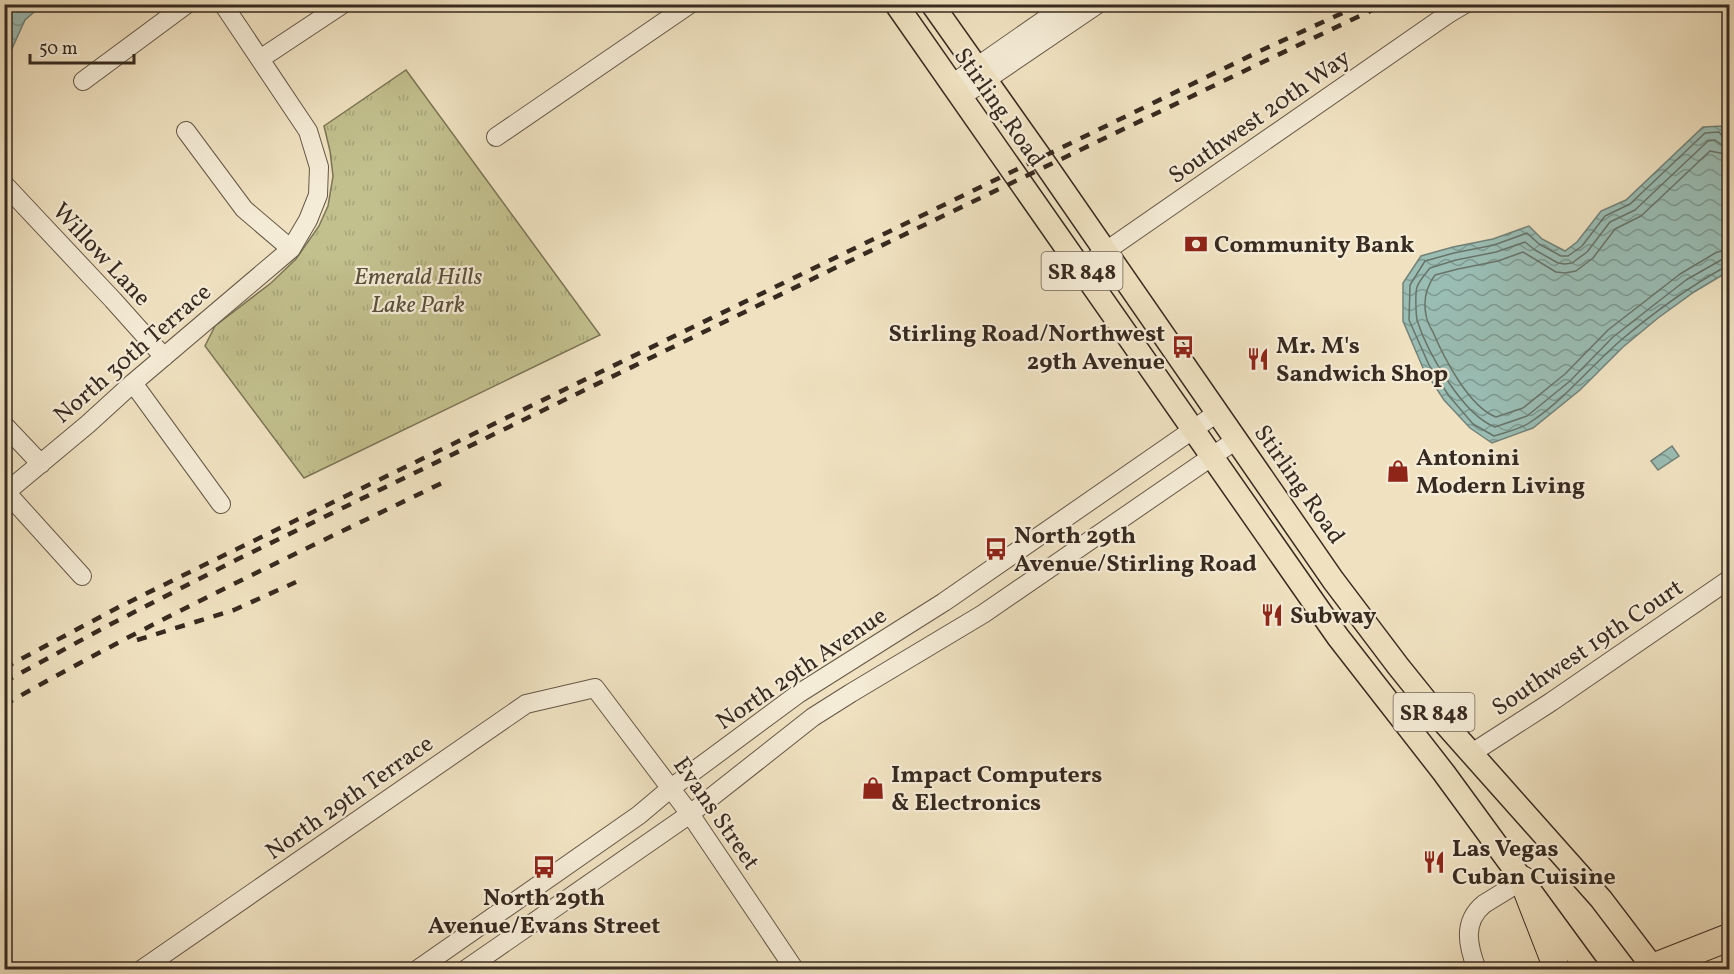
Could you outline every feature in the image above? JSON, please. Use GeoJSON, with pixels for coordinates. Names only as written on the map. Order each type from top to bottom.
{"type":"FeatureCollection","features":[{"type":"Feature","properties":{"kind":"highway"},"geometry":{"type":"LineString","coordinates":[[1523,880],[1553,957],[1555,969]]}},
{"type":"Feature","properties":{"kind":"highway"},"geometry":{"type":"LineString","coordinates":[[1651,968],[1730,937]]}},
{"type":"Feature","properties":{"kind":"main road","name":"Stirling Road"},"geometry":{"type":"LineString","coordinates":[[896,4],[1338,637],[1444,773],[1588,969]]}},
{"type":"Feature","properties":{"kind":"main road","name":"Stirling Road"},"geometry":{"type":"LineString","coordinates":[[932,4],[1333,580],[1439,717],[1601,899],[1651,968]]}},
{"type":"Feature","properties":{"kind":"street"},"geometry":{"type":"LineString","coordinates":[[83,81],[187,4]]}},
{"type":"Feature","properties":{"kind":"street","name":"North 30th Terrace"},"geometry":{"type":"LineString","coordinates":[[5,493],[291,249],[308,220],[318,195],[319,167],[308,131],[223,4]]}},
{"type":"Feature","properties":{"kind":"street"},"geometry":{"type":"LineString","coordinates":[[260,59],[343,4]]}},
{"type":"Feature","properties":{"kind":"street"},"geometry":{"type":"LineString","coordinates":[[496,137],[690,4]]}},
{"type":"Feature","properties":{"kind":"street"},"geometry":{"type":"LineString","coordinates":[[981,74],[1067,4]]}},
{"type":"Feature","properties":{"kind":"street"},"geometry":{"type":"LineString","coordinates":[[956,91],[1098,4]]}},
{"type":"Feature","properties":{"kind":"street","name":"Southwest 20th Way"},"geometry":{"type":"LineString","coordinates":[[1080,269],[1465,4]]}},
{"type":"Feature","properties":{"kind":"street"},"geometry":{"type":"LineString","coordinates":[[186,131],[244,209],[291,249]]}},
{"type":"Feature","properties":{"kind":"street","name":"Willow Lane"},"geometry":{"type":"LineString","coordinates":[[4,184],[164,357]]}},
{"type":"Feature","properties":{"kind":"street"},"geometry":{"type":"LineString","coordinates":[[133,383],[221,504]]}},
{"type":"Feature","properties":{"kind":"street","name":"North 29th Avenue"},"geometry":{"type":"LineString","coordinates":[[417,969],[639,815],[671,788],[798,694],[944,602],[1217,413]]}},
{"type":"Feature","properties":{"kind":"street"},"geometry":{"type":"LineString","coordinates":[[4,425],[41,464]]}},
{"type":"Feature","properties":{"kind":"street","name":"North 29th Avenue"},"geometry":{"type":"LineString","coordinates":[[465,969],[690,814],[813,717],[982,615],[1236,440]]}},
{"type":"Feature","properties":{"kind":"street"},"geometry":{"type":"LineString","coordinates":[[5,493],[82,576]]}},
{"type":"Feature","properties":{"kind":"street","name":"Southwest 19th Court"},"geometry":{"type":"LineString","coordinates":[[1472,753],[1551,702],[1730,579]]}},
{"type":"Feature","properties":{"kind":"street","name":"Evans Street"},"geometry":{"type":"LineString","coordinates":[[596,687],[690,814],[795,969]]}},
{"type":"Feature","properties":{"kind":"street","name":"North 29th Terrace"},"geometry":{"type":"LineString","coordinates":[[141,969],[526,704],[596,687]]}},
{"type":"Feature","properties":{"kind":"street"},"geometry":{"type":"LineString","coordinates":[[1477,969],[1467,935],[1472,919],[1484,904],[1523,880]]}},
{"type":"Feature","properties":{"kind":"green space","name":"Emerald Hills Lake Park"},"geometry":{"type":"Polygon","coordinates":[[[406,70],[600,335],[304,478],[205,346],[215,326],[271,283],[296,259],[319,226],[328,206],[333,176],[324,126],[406,70]]]}},
{"type":"Feature","properties":{"kind":"water"},"geometry":{"type":"Polygon","coordinates":[[[5,4],[42,5],[25,20],[5,64],[5,4]]]}},
{"type":"Feature","properties":{"kind":"water"},"geometry":{"type":"Polygon","coordinates":[[[1723,126],[1730,137],[1729,271],[1694,292],[1658,318],[1623,347],[1580,390],[1533,428],[1492,443],[1470,428],[1444,400],[1423,368],[1403,321],[1403,283],[1421,256],[1493,239],[1529,226],[1542,239],[1565,251],[1577,242],[1601,211],[1626,200],[1703,127],[1723,126]]]}},
{"type":"Feature","properties":{"kind":"water"},"geometry":{"type":"Polygon","coordinates":[[[1672,446],[1679,456],[1658,470],[1651,461],[1672,446]]]}},
{"type":"Feature","properties":{"kind":"railway"},"geometry":{"type":"LineString","coordinates":[[4,668],[202,566],[1260,51],[1362,4]]}},
{"type":"Feature","properties":{"kind":"railway"},"geometry":{"type":"LineString","coordinates":[[4,682],[238,559],[837,267],[1385,4]]}},
{"type":"Feature","properties":{"kind":"railway"},"geometry":{"type":"LineString","coordinates":[[4,705],[166,618],[442,483]]}},
{"type":"Feature","properties":{"kind":"railway"},"geometry":{"type":"LineString","coordinates":[[137,640],[234,610],[296,582]]}},
{"type":"Feature","properties":{"kind":"place","name":"Community Bank"},"geometry":{"type":"Point","coordinates":[1196,244]}},
{"type":"Feature","properties":{"kind":"place","name":"Stirling Road/Northwest 29th Avenue"},"geometry":{"type":"Point","coordinates":[1183,347]}},
{"type":"Feature","properties":{"kind":"place","name":"Mr. M's Sandwich Shop"},"geometry":{"type":"Point","coordinates":[1258,359]}},
{"type":"Feature","properties":{"kind":"place","name":"Antonini Modern Living"},"geometry":{"type":"Point","coordinates":[1398,471]}},
{"type":"Feature","properties":{"kind":"place","name":"North 29th Avenue/Stirling Road"},"geometry":{"type":"Point","coordinates":[996,549]}},
{"type":"Feature","properties":{"kind":"place","name":"Subway"},"geometry":{"type":"Point","coordinates":[1272,615]}},
{"type":"Feature","properties":{"kind":"place","name":"Impact Computers & Electronics"},"geometry":{"type":"Point","coordinates":[873,788]}},
{"type":"Feature","properties":{"kind":"place","name":"Las Vegas Cuban Cuisine"},"geometry":{"type":"Point","coordinates":[1434,862]}},
{"type":"Feature","properties":{"kind":"place","name":"North 29th Avenue/Evans Street"},"geometry":{"type":"Point","coordinates":[544,867]}}]}
